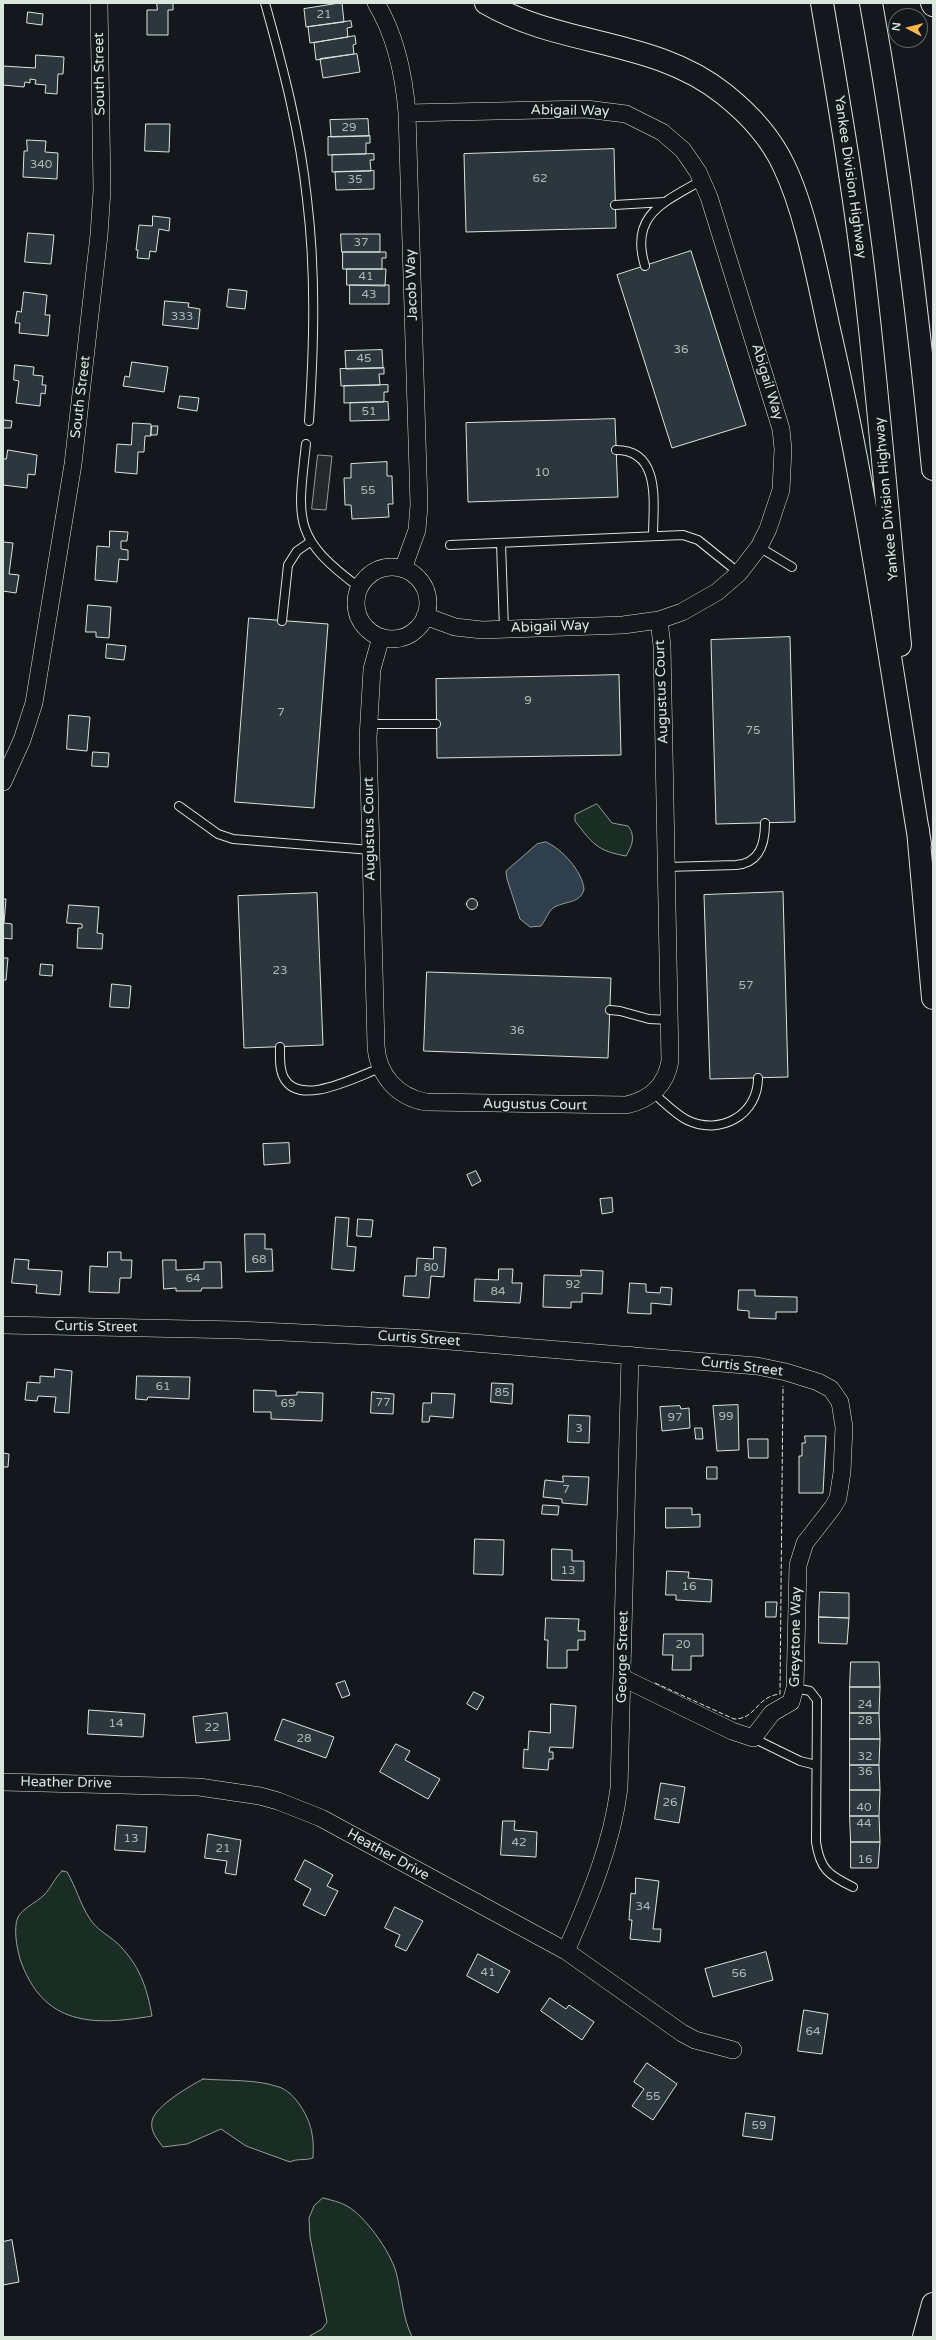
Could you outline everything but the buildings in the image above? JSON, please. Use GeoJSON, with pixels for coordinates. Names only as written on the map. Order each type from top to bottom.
{"type":"FeatureCollection","features":[{"type":"Feature","properties":{"kind":"highway"},"geometry":{"type":"LineString","coordinates":[[486,3],[508,15],[545,29],[645,53],[694,72],[744,112],[765,135],[784,165],[794,192],[816,271],[851,433],[920,844]]}},
{"type":"Feature","properties":{"kind":"highway","name":"Yankee Division Highway"},"geometry":{"type":"LineString","coordinates":[[822,3],[843,127],[867,301],[920,844],[933,998]]}},
{"type":"Feature","properties":{"kind":"highway"},"geometry":{"type":"LineString","coordinates":[[871,3],[891,120],[909,241],[933,469]]}},
{"type":"Feature","properties":{"kind":"highway"},"geometry":{"type":"LineString","coordinates":[[924,2337],[933,2304]]}},
{"type":"Feature","properties":{"kind":"street","name":"South Street"},"geometry":{"type":"LineString","coordinates":[[3,782],[22,740],[34,703],[53,597],[73,464],[100,218],[99,3]]}},
{"type":"Feature","properties":{"kind":"street","name":"Jacob Way"},"geometry":{"type":"LineString","coordinates":[[376,3],[388,27],[398,58],[407,113],[419,505],[417,530],[403,569]]}},
{"type":"Feature","properties":{"kind":"street","name":"Abigail Way"},"geometry":{"type":"LineString","coordinates":[[407,113],[586,109],[613,111],[639,119],[662,132],[683,150],[702,180],[781,429],[783,449],[781,490],[771,522],[759,547],[739,573],[701,603],[659,620],[623,625],[504,629],[455,627],[425,616]]}},
{"type":"Feature","properties":{"kind":"street"},"geometry":{"type":"LineString","coordinates":[[392,567],[403,569],[414,576],[422,585],[427,597],[425,616],[418,627],[407,635],[394,639],[381,637],[366,628],[359,617],[356,599],[366,578],[375,571],[392,567]]}},
{"type":"Feature","properties":{"kind":"street","name":"Augustus Court"},"geometry":{"type":"LineString","coordinates":[[381,637],[372,669],[368,724],[376,1046],[381,1068],[388,1081],[399,1091],[412,1099],[426,1102],[620,1106],[639,1102],[653,1093],[664,1080],[669,1067],[670,1020],[667,867],[662,646],[659,620]]}},
{"type":"Feature","properties":{"kind":"street","name":"Curtis Street"},"geometry":{"type":"LineString","coordinates":[[3,1325],[325,1333],[630,1355],[757,1366],[798,1375],[831,1389]]}},
{"type":"Feature","properties":{"kind":"street","name":"George Street"},"geometry":{"type":"LineString","coordinates":[[566,1951],[586,1906],[614,1822],[621,1755],[630,1355]]}},
{"type":"Feature","properties":{"kind":"street","name":"Greystone Way"},"geometry":{"type":"LineString","coordinates":[[753,1738],[772,1713],[791,1702],[795,1688],[798,1565],[805,1543],[833,1507],[838,1498],[841,1481],[843,1417],[840,1402],[831,1389]]}},
{"type":"Feature","properties":{"kind":"street"},"geometry":{"type":"LineString","coordinates":[[623,1678],[732,1731],[753,1738]]}},
{"type":"Feature","properties":{"kind":"street","name":"Heather Drive"},"geometry":{"type":"LineString","coordinates":[[3,1782],[200,1787],[242,1793],[278,1801],[321,1818],[566,1951],[682,2034],[695,2040],[733,2050]]}},
{"type":"Feature","properties":{"kind":"lane"},"geometry":{"type":"LineString","coordinates":[[265,3],[292,106],[307,199],[314,292],[309,421]]}},
{"type":"Feature","properties":{"kind":"lane"},"geometry":{"type":"LineString","coordinates":[[644,266],[640,250],[641,233],[648,216],[665,202],[702,180]]}},
{"type":"Feature","properties":{"kind":"lane"},"geometry":{"type":"LineString","coordinates":[[615,205],[665,202]]}},
{"type":"Feature","properties":{"kind":"lane"},"geometry":{"type":"LineString","coordinates":[[306,444],[301,510],[310,542],[330,565],[360,588]]}},
{"type":"Feature","properties":{"kind":"lane"},"geometry":{"type":"LineString","coordinates":[[616,450],[635,454],[644,461],[650,471],[653,536]]}},
{"type":"Feature","properties":{"kind":"lane"},"geometry":{"type":"LineString","coordinates":[[450,545],[683,534],[695,538],[739,573]]}},
{"type":"Feature","properties":{"kind":"lane"},"geometry":{"type":"LineString","coordinates":[[282,621],[290,561],[297,551],[310,542]]}},
{"type":"Feature","properties":{"kind":"lane"},"geometry":{"type":"LineString","coordinates":[[502,543],[504,629]]}},
{"type":"Feature","properties":{"kind":"lane"},"geometry":{"type":"LineString","coordinates":[[759,547],[792,567]]}},
{"type":"Feature","properties":{"kind":"lane"},"geometry":{"type":"LineString","coordinates":[[368,724],[436,724]]}},
{"type":"Feature","properties":{"kind":"lane"},"geometry":{"type":"LineString","coordinates":[[180,806],[218,834],[233,839],[371,850]]}},
{"type":"Feature","properties":{"kind":"lane"},"geometry":{"type":"LineString","coordinates":[[667,867],[736,865],[746,863],[755,857],[762,849],[765,840],[764,823]]}},
{"type":"Feature","properties":{"kind":"lane"},"geometry":{"type":"LineString","coordinates":[[610,1010],[648,1019],[670,1020]]}},
{"type":"Feature","properties":{"kind":"lane"},"geometry":{"type":"LineString","coordinates":[[280,1047],[281,1069],[284,1078],[292,1087],[300,1091],[313,1092],[381,1068]]}},
{"type":"Feature","properties":{"kind":"lane"},"geometry":{"type":"LineString","coordinates":[[653,1093],[688,1120],[699,1124],[721,1124],[736,1119],[749,1108],[756,1093],[758,1078]]}},
{"type":"Feature","properties":{"kind":"lane"},"geometry":{"type":"LineString","coordinates":[[795,1688],[810,1691],[817,1700],[816,1842],[818,1855],[822,1866],[829,1873],[853,1887]]}},
{"type":"Feature","properties":{"kind":"lane"},"geometry":{"type":"LineString","coordinates":[[753,1738],[800,1761],[816,1765]]}},
{"type":"Feature","properties":{"kind":"green space"},"geometry":{"type":"Polygon","coordinates":[[[597,804],[612,823],[628,826],[632,834],[632,841],[626,856],[608,852],[596,845],[575,821],[575,815],[597,804]]]}},
{"type":"Feature","properties":{"kind":"green space"},"geometry":{"type":"Polygon","coordinates":[[[62,1871],[67,1872],[83,1907],[93,1923],[117,1943],[131,1959],[145,1986],[152,2016],[110,2021],[90,2020],[72,2016],[56,2009],[42,1998],[30,1981],[20,1959],[16,1938],[18,1917],[23,1910],[41,1898],[62,1871]]]}},
{"type":"Feature","properties":{"kind":"green space"},"geometry":{"type":"Polygon","coordinates":[[[203,2079],[270,2084],[291,2094],[301,2106],[311,2128],[313,2158],[290,2162],[246,2146],[221,2129],[187,2144],[163,2147],[154,2135],[152,2128],[152,2121],[155,2115],[159,2109],[174,2097],[203,2079]]]}},
{"type":"Feature","properties":{"kind":"green space"},"geometry":{"type":"Polygon","coordinates":[[[323,2198],[341,2203],[354,2211],[369,2226],[383,2245],[396,2272],[404,2313],[412,2337],[308,2337],[322,2329],[327,2322],[310,2237],[309,2218],[314,2206],[323,2198]]]}},
{"type":"Feature","properties":{"kind":"shaded area"},"geometry":{"type":"Polygon","coordinates":[[[318,455],[332,456],[326,510],[312,509],[318,455]]]}},
{"type":"Feature","properties":{"kind":"water"},"geometry":{"type":"Polygon","coordinates":[[[546,842],[565,855],[570,861],[579,875],[584,889],[582,894],[576,900],[553,908],[541,926],[530,927],[520,919],[507,879],[506,871],[537,844],[546,842]]]}},
{"type":"Feature","properties":{"kind":"fence"},"geometry":{"type":"LineString","coordinates":[[655,1683],[734,1719],[747,1716],[766,1699],[780,1694],[783,1386]]}}]}
